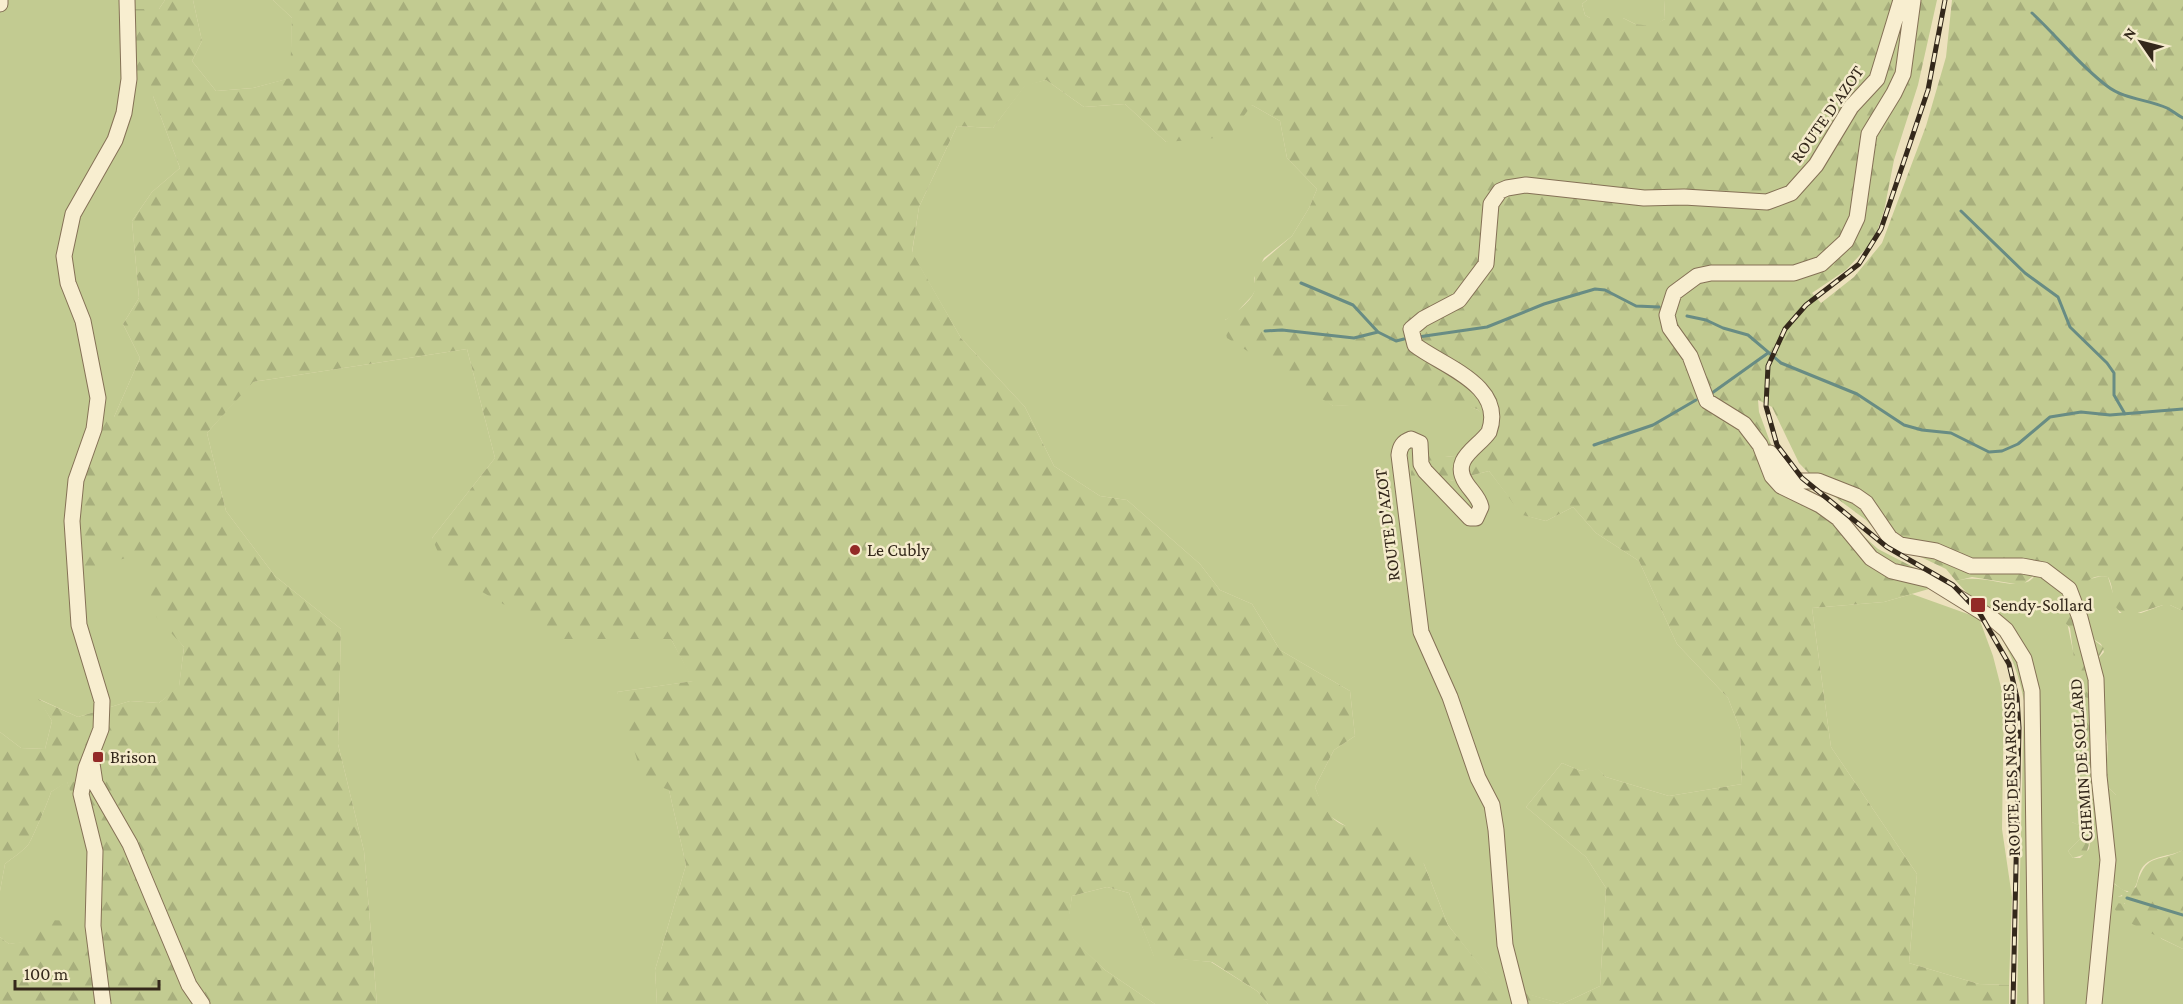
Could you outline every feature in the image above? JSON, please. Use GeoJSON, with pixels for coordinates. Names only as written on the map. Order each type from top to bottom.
{"type":"FeatureCollection","features":[{"type":"Feature","properties":{"kind":"street"},"geometry":{"type":"LineString","coordinates":[[103,1004],[93,926],[96,859],[81,794],[84,775],[101,729],[102,701],[79,625],[72,509],[76,480],[96,421],[98,398],[83,321],[68,283],[64,256],[73,214],[115,140],[124,113],[129,79],[128,0]]}},
{"type":"Feature","properties":{"kind":"street","name":"ROUTE D'AZOT"},"geometry":{"type":"LineString","coordinates":[[1520,1004],[1505,945],[1492,805],[1478,778],[1450,697],[1421,632],[1399,455],[1406,440],[1411,439],[1419,443],[1421,465],[1425,471],[1470,518],[1476,518],[1481,507],[1464,481],[1461,466],[1469,452],[1489,432],[1491,414],[1489,405],[1476,385],[1460,371],[1415,345],[1411,329],[1423,319],[1459,300],[1486,264],[1491,204],[1500,191],[1507,188],[1526,185],[1644,198],[1684,197],[1767,202],[1791,192],[1816,165],[1851,107],[1877,79],[1901,0]]}},
{"type":"Feature","properties":{"kind":"street","name":"ROUTE DES NARCISSES"},"geometry":{"type":"LineString","coordinates":[[1913,0],[1903,74],[1869,134],[1857,218],[1841,248],[1821,264],[1794,273],[1711,273],[1697,276],[1678,288],[1669,304],[1667,315],[1671,328],[1690,356],[1707,401],[1744,423],[1760,445],[1772,476],[1782,486],[1820,505],[1838,518],[1871,558],[1892,571],[1930,580],[1993,619],[2006,630],[2024,659],[2032,691],[2036,1004]]}},
{"type":"Feature","properties":{"kind":"street","name":"CHEMIN DE SOLLARD"},"geometry":{"type":"LineString","coordinates":[[1760,445],[1789,476],[1800,481],[1818,481],[1862,499],[1875,511],[1890,538],[1900,544],[1936,550],[1971,566],[2022,566],[2044,570],[2069,589],[2080,618],[2096,679],[2099,776],[2108,860],[2094,1004]]}},
{"type":"Feature","properties":{"kind":"street"},"geometry":{"type":"LineString","coordinates":[[91,755],[95,783],[130,844],[189,985],[202,1004]]}},
{"type":"Feature","properties":{"kind":"green space"},"geometry":{"type":"Polygon","coordinates":[[[0,0],[165,0],[159,9],[153,96],[180,168],[152,192],[132,221],[139,298],[123,324],[140,358],[114,417],[169,629],[184,647],[179,687],[159,703],[130,701],[78,717],[39,699],[52,721],[45,749],[21,748],[0,732],[0,0]]]}},
{"type":"Feature","properties":{"kind":"green space"},"geometry":{"type":"Polygon","coordinates":[[[165,0],[193,0],[202,41],[192,61],[216,91],[253,88],[290,78],[292,18],[273,0],[1587,0],[1582,4],[1585,15],[1590,18],[1623,18],[1635,24],[1651,26],[1665,19],[1664,0],[1937,0],[1918,85],[1894,160],[1884,211],[1874,240],[1846,270],[1812,293],[1821,303],[1854,277],[1882,243],[1926,126],[1946,57],[1952,0],[2183,0],[2183,611],[2170,605],[2163,605],[2128,616],[2117,609],[2108,577],[2096,577],[2080,588],[2072,587],[2060,573],[2048,564],[2022,585],[1972,577],[1956,581],[1946,569],[1885,540],[1866,520],[1823,488],[1799,463],[1772,407],[1758,400],[1759,412],[1773,450],[1802,486],[1815,493],[1878,549],[1946,584],[1884,602],[1812,608],[1831,747],[1917,874],[1909,963],[1979,984],[2009,985],[2009,1004],[1562,1004],[1268,1004],[1257,991],[1212,962],[1154,957],[1129,893],[1107,887],[1072,896],[1067,933],[1105,970],[1155,1004],[657,1004],[655,970],[686,865],[669,790],[643,780],[617,692],[693,681],[671,639],[564,639],[446,571],[432,538],[495,458],[467,349],[253,382],[207,433],[226,511],[275,576],[341,629],[338,744],[364,851],[377,1004],[0,1004],[0,937],[9,944],[28,941],[28,932],[39,929],[47,920],[75,921],[91,934],[93,874],[86,837],[67,782],[51,792],[28,845],[5,864],[0,891],[0,732],[21,748],[45,749],[52,721],[38,699],[78,717],[130,701],[159,703],[179,686],[184,647],[151,611],[144,568],[147,552],[76,572],[77,487],[97,425],[114,417],[140,358],[123,324],[139,298],[132,221],[152,192],[180,168],[153,96],[129,79],[129,9],[159,9],[165,0]],[[1046,80],[1025,86],[993,128],[957,126],[919,207],[912,252],[961,338],[1025,407],[1054,466],[1100,496],[1127,500],[1200,564],[1220,590],[1252,604],[1280,650],[1350,691],[1355,736],[1334,750],[1315,787],[1322,802],[1328,813],[1343,825],[1362,828],[1390,825],[1424,864],[1448,925],[1495,984],[1562,1004],[1600,986],[1606,888],[1586,857],[1526,807],[1562,763],[1581,771],[1595,766],[1606,777],[1669,796],[1742,784],[1740,729],[1728,698],[1677,644],[1639,561],[1596,533],[1573,507],[1546,521],[1522,515],[1489,471],[1450,481],[1411,480],[1411,472],[1424,441],[1445,457],[1474,454],[1496,427],[1477,409],[1450,403],[1333,406],[1227,338],[1223,322],[1242,307],[1254,292],[1255,268],[1292,236],[1309,208],[1317,189],[1287,158],[1280,121],[1252,105],[1228,137],[1166,142],[1125,104],[1084,107],[1046,80]]]}},
{"type":"Feature","properties":{"kind":"green space"},"geometry":{"type":"Polygon","coordinates":[[[193,0],[273,0],[292,18],[291,78],[253,88],[216,91],[192,61],[202,41],[193,0]]]}},
{"type":"Feature","properties":{"kind":"green space"},"geometry":{"type":"Polygon","coordinates":[[[1587,0],[1664,0],[1665,19],[1652,27],[1635,24],[1623,18],[1590,18],[1585,15],[1582,4],[1587,0]]]}},
{"type":"Feature","properties":{"kind":"green space"},"geometry":{"type":"Polygon","coordinates":[[[1046,80],[1084,107],[1125,104],[1166,142],[1252,105],[1280,121],[1287,158],[1317,189],[1309,208],[1292,236],[1264,258],[1254,278],[1256,289],[1252,296],[1234,315],[1225,320],[1333,406],[1425,400],[1461,404],[1481,412],[1497,427],[1474,454],[1445,457],[1450,481],[1489,471],[1523,515],[1546,521],[1573,507],[1596,533],[1639,561],[1677,644],[1728,698],[1740,729],[1742,784],[1669,796],[1606,777],[1595,767],[1581,771],[1562,763],[1526,807],[1586,857],[1606,888],[1600,986],[1562,1004],[1495,985],[1448,925],[1424,864],[1352,830],[1325,813],[1315,787],[1334,750],[1355,736],[1350,691],[1280,650],[1252,604],[1220,590],[1200,564],[1127,500],[1100,496],[1054,466],[1025,407],[961,338],[912,253],[919,207],[957,126],[993,128],[1025,85],[1046,80]]]}},
{"type":"Feature","properties":{"kind":"green space"},"geometry":{"type":"Polygon","coordinates":[[[467,349],[495,458],[432,538],[564,638],[671,639],[694,681],[617,692],[669,790],[686,865],[655,970],[657,1004],[377,1004],[364,851],[338,744],[341,629],[275,576],[226,511],[207,433],[252,382],[467,349]]]}},
{"type":"Feature","properties":{"kind":"green space"},"geometry":{"type":"Polygon","coordinates":[[[2048,564],[2062,573],[2078,578],[2108,577],[2119,613],[2141,613],[2163,605],[2170,605],[2183,611],[2183,850],[2156,858],[2146,864],[2140,871],[2132,891],[2120,888],[2104,877],[2109,901],[2114,897],[2124,896],[2126,902],[2123,905],[2162,939],[2183,949],[2183,1004],[2017,1004],[2024,701],[2014,665],[2000,635],[1956,581],[1976,579],[2019,584],[2030,581],[2048,564]],[[2067,622],[2077,670],[2097,660],[2104,652],[2101,644],[2067,622]],[[2080,716],[2078,743],[2087,758],[2082,775],[2089,808],[2072,822],[2085,828],[2085,834],[2068,851],[2073,858],[2080,858],[2089,849],[2092,832],[2116,795],[2106,785],[2108,745],[2102,722],[2080,716]]]}},
{"type":"Feature","properties":{"kind":"green space"},"geometry":{"type":"Polygon","coordinates":[[[1912,594],[1979,618],[1993,656],[2004,699],[2002,829],[2012,897],[2009,985],[1979,984],[1909,963],[1917,874],[1831,747],[1812,608],[1884,602],[1912,594]]]}},
{"type":"Feature","properties":{"kind":"green space"},"geometry":{"type":"Polygon","coordinates":[[[2067,600],[2093,639],[2104,648],[2097,660],[2091,696],[2088,698],[2082,696],[2078,690],[2070,628],[2061,618],[2062,605],[2067,600]]]}},
{"type":"Feature","properties":{"kind":"green space"},"geometry":{"type":"Polygon","coordinates":[[[2088,711],[2102,722],[2105,728],[2109,770],[2106,785],[2116,795],[2116,812],[2110,820],[2094,829],[2086,854],[2073,858],[2068,851],[2085,834],[2084,828],[2072,822],[2070,816],[2074,810],[2086,810],[2089,807],[2082,775],[2087,758],[2078,743],[2080,716],[2088,711]]]}},
{"type":"Feature","properties":{"kind":"green space"},"geometry":{"type":"Polygon","coordinates":[[[67,781],[86,837],[93,874],[91,935],[9,944],[0,937],[0,891],[5,864],[28,845],[51,792],[67,781]]]}},
{"type":"Feature","properties":{"kind":"green space"},"geometry":{"type":"Polygon","coordinates":[[[2183,850],[2183,949],[2122,919],[2114,908],[2117,903],[2125,904],[2122,895],[2101,905],[2092,900],[2093,894],[2101,886],[2104,877],[2097,870],[2101,860],[2114,884],[2127,892],[2136,887],[2144,868],[2149,863],[2183,850]]]}},
{"type":"Feature","properties":{"kind":"green space"},"geometry":{"type":"Polygon","coordinates":[[[1107,887],[1129,893],[1154,956],[1211,962],[1257,991],[1268,1004],[1155,1004],[1105,970],[1066,933],[1072,896],[1107,887]]]}},
{"type":"Feature","properties":{"kind":"waterway"},"geometry":{"type":"LineString","coordinates":[[2032,13],[2087,69],[2114,91],[2167,108],[2183,118]]}},
{"type":"Feature","properties":{"kind":"waterway"},"geometry":{"type":"LineString","coordinates":[[1961,211],[2025,273],[2058,297],[2070,327],[2107,363],[2114,373],[2114,395],[2125,414]]}},
{"type":"Feature","properties":{"kind":"waterway"},"geometry":{"type":"LineString","coordinates":[[1301,283],[1353,305],[1378,332]]}},
{"type":"Feature","properties":{"kind":"waterway"},"geometry":{"type":"LineString","coordinates":[[1418,337],[1487,327],[1544,304],[1595,289],[1605,290],[1636,306],[1659,307]]}},
{"type":"Feature","properties":{"kind":"waterway"},"geometry":{"type":"LineString","coordinates":[[1687,316],[1706,320],[1723,328],[1748,335],[1781,363],[1857,394],[1904,425],[1922,430],[1951,433],[1989,452],[2002,451],[2018,444],[2050,417],[2081,412],[2110,415],[2183,409]]}},
{"type":"Feature","properties":{"kind":"waterway"},"geometry":{"type":"LineString","coordinates":[[1265,331],[1282,330],[1354,338],[1378,332],[1396,341],[1404,339]]}},
{"type":"Feature","properties":{"kind":"waterway"},"geometry":{"type":"LineString","coordinates":[[1712,393],[1768,353]]}},
{"type":"Feature","properties":{"kind":"waterway"},"geometry":{"type":"LineString","coordinates":[[1594,445],[1653,425],[1696,400]]}},
{"type":"Feature","properties":{"kind":"waterway"},"geometry":{"type":"LineString","coordinates":[[2127,898],[2183,915]]}},
{"type":"Feature","properties":{"kind":"railway"},"geometry":{"type":"LineString","coordinates":[[1945,0],[1928,90],[1881,229],[1859,264],[1806,305],[1785,329],[1768,366],[1766,406],[1777,445],[1802,478],[1887,547],[1953,585],[1979,612],[2009,664],[2017,698],[2019,728],[2013,1004]]}},
{"type":"Feature","properties":{"kind":"place","name":"Le Cubly"},"geometry":{"type":"Point","coordinates":[855,550]}},
{"type":"Feature","properties":{"kind":"place","name":"Sendy-Sollard"},"geometry":{"type":"Point","coordinates":[1978,605]}},
{"type":"Feature","properties":{"kind":"place","name":"Brison"},"geometry":{"type":"Point","coordinates":[98,757]}}]}
